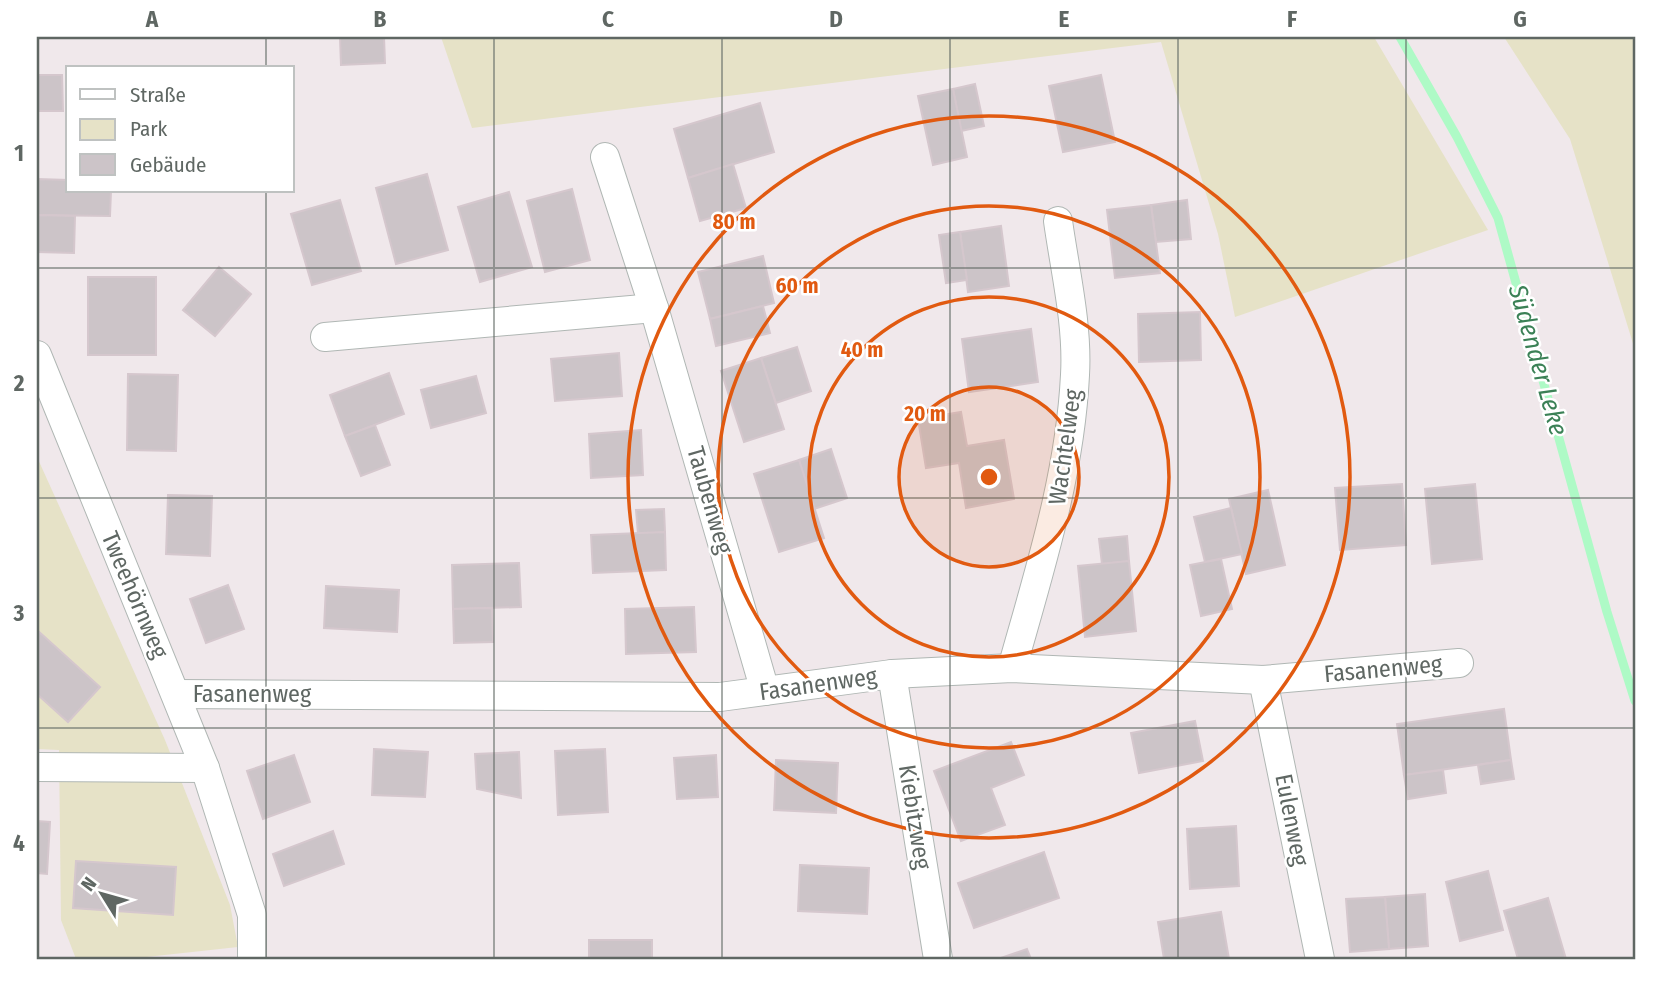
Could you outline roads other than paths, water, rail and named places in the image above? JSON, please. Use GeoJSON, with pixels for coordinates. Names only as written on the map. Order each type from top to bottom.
{"type":"FeatureCollection","features":[{"type":"Feature","properties":{"kind":"street","name":"Taubenweg"},"geometry":{"type":"LineString","coordinates":[[605,157],[654,308],[765,691]]}},
{"type":"Feature","properties":{"kind":"street","name":"Wachtelweg"},"geometry":{"type":"LineString","coordinates":[[1012,668],[1055,516],[1075,374],[1072,324],[1058,221]]}},
{"type":"Feature","properties":{"kind":"street"},"geometry":{"type":"LineString","coordinates":[[325,337],[654,308]]}},
{"type":"Feature","properties":{"kind":"street","name":"Tweehörnweg"},"geometry":{"type":"LineString","coordinates":[[37,355],[43,394],[176,694],[205,768],[252,915],[252,959]]}},
{"type":"Feature","properties":{"kind":"street","name":"Fasanenweg"},"geometry":{"type":"LineString","coordinates":[[176,694],[720,698],[892,674],[1012,668],[1264,680],[1459,663]]}},
{"type":"Feature","properties":{"kind":"street","name":"Kiebitzweg"},"geometry":{"type":"LineString","coordinates":[[892,674],[938,959]]}},
{"type":"Feature","properties":{"kind":"street","name":"Eulenweg"},"geometry":{"type":"LineString","coordinates":[[1264,680],[1320,959]]}},
{"type":"Feature","properties":{"kind":"street"},"geometry":{"type":"LineString","coordinates":[[37,767],[205,768]]}},
{"type":"Feature","properties":{"kind":"waterway","name":"Südender Leke"},"geometry":{"type":"LineString","coordinates":[[1400,37],[1457,137],[1498,218],[1607,612],[1635,701]]}}]}
